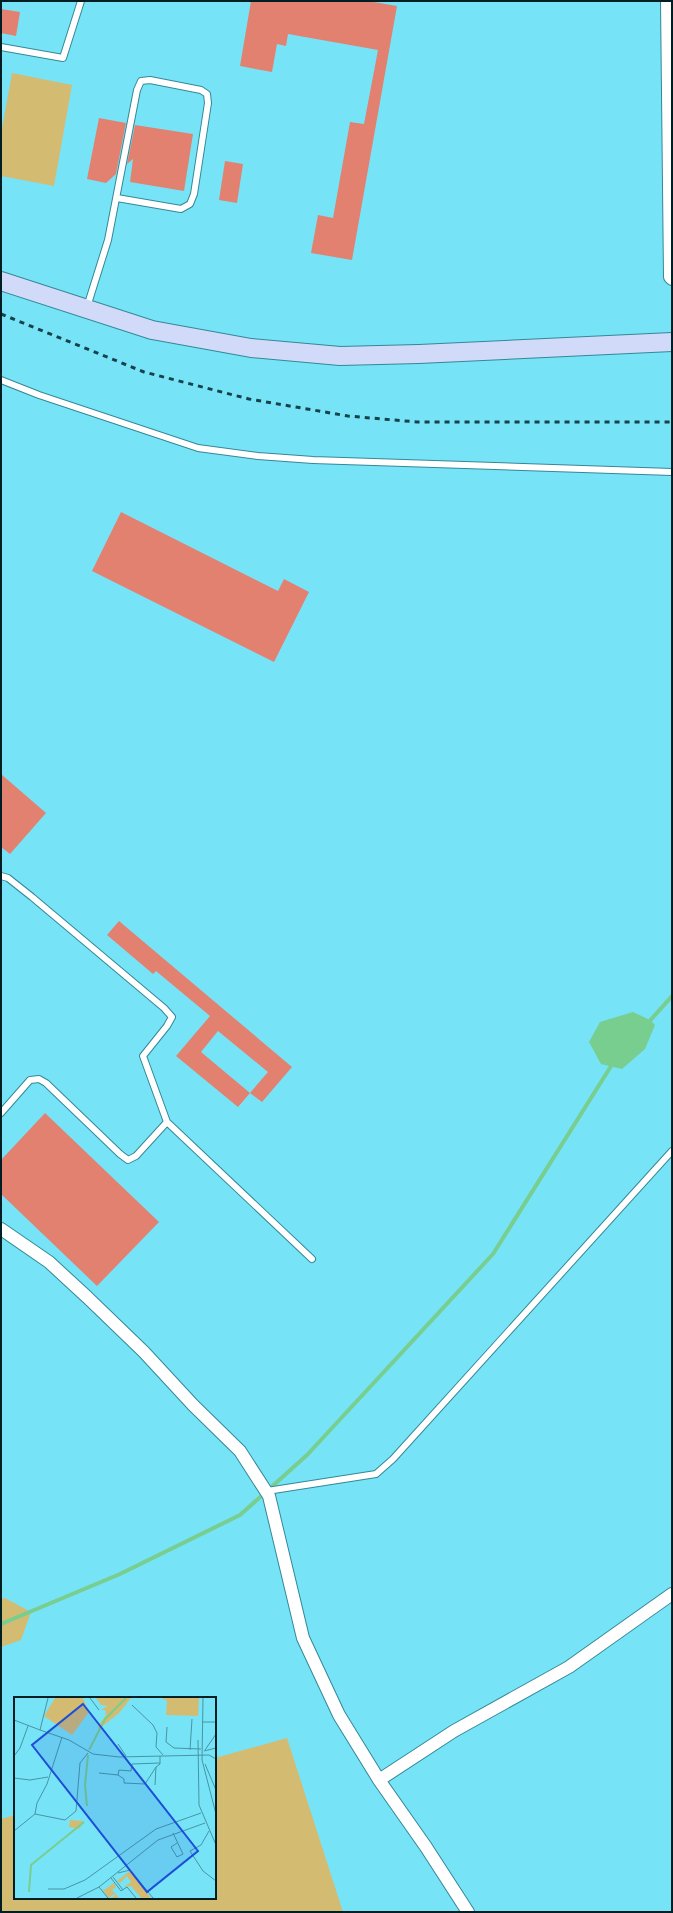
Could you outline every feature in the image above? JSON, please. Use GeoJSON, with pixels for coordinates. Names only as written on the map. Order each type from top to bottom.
{"type":"FeatureCollection","features":[{"type":"Feature","properties":{"kind":"street"},"geometry":{"type":"LineString","coordinates":[[667,1],[670,277],[672,279]]}},
{"type":"Feature","properties":{"kind":"street"},"geometry":{"type":"LineString","coordinates":[[1,281],[152,330],[251,348],[340,356],[419,354],[672,342]]}},
{"type":"Feature","properties":{"kind":"street"},"geometry":{"type":"LineString","coordinates":[[1,1229],[49,1262],[144,1352],[192,1405],[240,1451],[267,1491],[303,1638],[339,1715],[379,1780],[426,1847],[468,1912]]}},
{"type":"Feature","properties":{"kind":"street"},"geometry":{"type":"LineString","coordinates":[[379,1780],[454,1731],[568,1667],[672,1594]]}},
{"type":"Feature","properties":{"kind":"lane"},"geometry":{"type":"LineString","coordinates":[[1,47],[63,58],[81,1]]}},
{"type":"Feature","properties":{"kind":"lane"},"geometry":{"type":"LineString","coordinates":[[87,308],[108,240],[137,90],[140,82],[150,80],[157,81],[200,90],[207,94],[208,103],[194,194],[190,204],[181,209],[117,198]]}},
{"type":"Feature","properties":{"kind":"lane"},"geometry":{"type":"LineString","coordinates":[[1,380],[39,395],[198,448],[258,456],[313,460],[672,472]]}},
{"type":"Feature","properties":{"kind":"lane"},"geometry":{"type":"LineString","coordinates":[[1,876],[8,878],[32,897],[164,1008],[172,1017],[167,1026],[143,1056],[167,1122],[312,1259]]}},
{"type":"Feature","properties":{"kind":"lane"},"geometry":{"type":"LineString","coordinates":[[1,1113],[30,1080],[39,1079],[46,1083],[128,1160],[136,1156],[167,1122]]}},
{"type":"Feature","properties":{"kind":"lane"},"geometry":{"type":"LineString","coordinates":[[267,1491],[376,1474],[393,1459],[672,1151]]}},
{"type":"Feature","properties":{"kind":"shaded area"},"geometry":{"type":"Polygon","coordinates":[[[12,73],[72,85],[54,186],[1,176],[1,134],[12,73]]]}},
{"type":"Feature","properties":{"kind":"shaded area"},"geometry":{"type":"Polygon","coordinates":[[[633,1012],[650,1020],[655,1025],[645,1049],[622,1069],[601,1064],[589,1042],[600,1022],[633,1012]]]}},
{"type":"Feature","properties":{"kind":"shaded area"},"geometry":{"type":"Polygon","coordinates":[[[5,1598],[31,1612],[21,1640],[1,1647],[1,1599],[5,1598]]]}},
{"type":"Feature","properties":{"kind":"shaded area"},"geometry":{"type":"Polygon","coordinates":[[[287,1738],[343,1912],[1,1912],[1,1819],[14,1815],[14,1899],[216,1899],[216,1758],[287,1738]]]}},
{"type":"Feature","properties":{"kind":"building"},"geometry":{"type":"Polygon","coordinates":[[[251,1],[368,1],[397,6],[352,260],[311,253],[318,215],[333,218],[350,122],[364,124],[378,50],[288,34],[286,46],[277,44],[272,72],[240,66],[251,1]]]}},
{"type":"Feature","properties":{"kind":"building"},"geometry":{"type":"Polygon","coordinates":[[[1,9],[20,12],[16,36],[1,33],[1,9]]]}},
{"type":"Feature","properties":{"kind":"building"},"geometry":{"type":"Polygon","coordinates":[[[99,118],[126,123],[116,174],[106,183],[87,179],[99,118]]]}},
{"type":"Feature","properties":{"kind":"building"},"geometry":{"type":"Polygon","coordinates":[[[135,125],[193,134],[184,191],[130,182],[133,159],[127,164],[135,125]]]}},
{"type":"Feature","properties":{"kind":"building"},"geometry":{"type":"Polygon","coordinates":[[[225,161],[243,164],[237,203],[219,200],[225,161]]]}},
{"type":"Feature","properties":{"kind":"building"},"geometry":{"type":"Polygon","coordinates":[[[121,512],[278,591],[284,579],[309,592],[274,662],[92,571],[121,512]]]}},
{"type":"Feature","properties":{"kind":"building"},"geometry":{"type":"Polygon","coordinates":[[[1,774],[46,813],[10,854],[1,847],[1,774]]]}},
{"type":"Feature","properties":{"kind":"building"},"geometry":{"type":"Polygon","coordinates":[[[119,921],[292,1067],[262,1102],[250,1093],[238,1107],[176,1056],[210,1016],[156,971],[153,974],[107,935],[119,921]],[[218,1031],[201,1052],[250,1093],[268,1072],[218,1031]]]}},
{"type":"Feature","properties":{"kind":"building"},"geometry":{"type":"Polygon","coordinates":[[[45,1113],[159,1222],[97,1286],[1,1194],[1,1160],[45,1113]]]}},
{"type":"Feature","properties":{"kind":"waterway"},"geometry":{"type":"LineString","coordinates":[[647,1024],[672,996]]}},
{"type":"Feature","properties":{"kind":"waterway"},"geometry":{"type":"LineString","coordinates":[[1,1624],[120,1574],[240,1515],[307,1455],[493,1254],[613,1063]]}},
{"type":"Feature","properties":{"kind":"railway"},"geometry":{"type":"LineString","coordinates":[[1,314],[144,372],[249,399],[348,416],[417,422],[672,422]]}}]}
